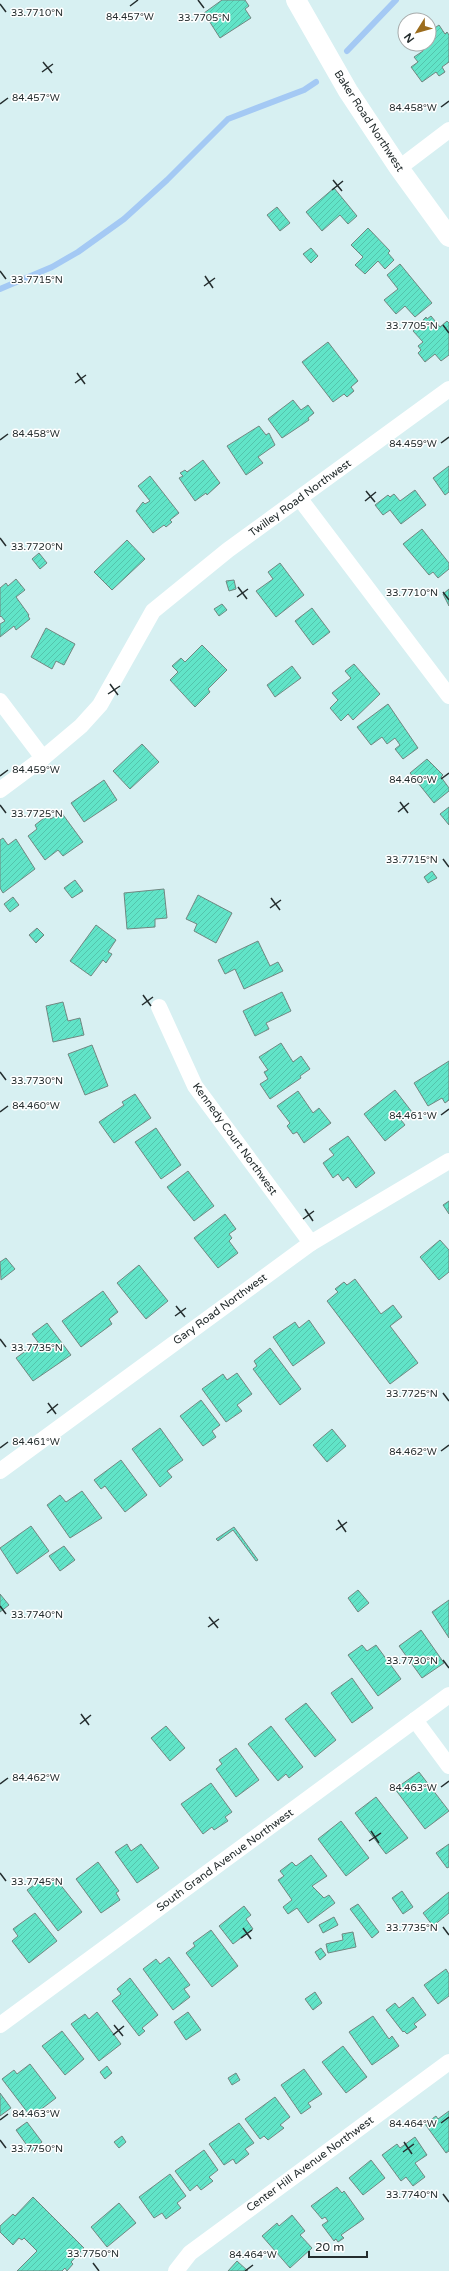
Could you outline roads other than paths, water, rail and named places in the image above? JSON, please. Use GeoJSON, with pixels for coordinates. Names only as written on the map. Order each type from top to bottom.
{"type":"FeatureCollection","features":[{"type":"Feature","properties":{"kind":"street","name":"Baker Road Northwest"},"geometry":{"type":"LineString","coordinates":[[296,0],[348,91],[399,168],[449,237]]}},
{"type":"Feature","properties":{"kind":"street"},"geometry":{"type":"LineString","coordinates":[[399,168],[449,130]]}},
{"type":"Feature","properties":{"kind":"street","name":"Twilley Road Northwest"},"geometry":{"type":"LineString","coordinates":[[43,758],[81,726],[100,705],[154,611],[228,550],[449,389]]}},
{"type":"Feature","properties":{"kind":"street"},"geometry":{"type":"LineString","coordinates":[[300,499],[449,696]]}},
{"type":"Feature","properties":{"kind":"street"},"geometry":{"type":"LineString","coordinates":[[0,701],[43,758],[0,790]]}},
{"type":"Feature","properties":{"kind":"street","name":"Kennedy Court Northwest"},"geometry":{"type":"LineString","coordinates":[[159,1007],[195,1086],[311,1243]]}},
{"type":"Feature","properties":{"kind":"street","name":"Gary Road Northwest"},"geometry":{"type":"LineString","coordinates":[[0,1471],[311,1243],[449,1161]]}},
{"type":"Feature","properties":{"kind":"street","name":"South Grand Avenue Northwest"},"geometry":{"type":"LineString","coordinates":[[0,2025],[449,1695]]}},
{"type":"Feature","properties":{"kind":"street"},"geometry":{"type":"LineString","coordinates":[[415,1720],[449,1766]]}},
{"type":"Feature","properties":{"kind":"street","name":"Center Hill Avenue Northwest"},"geometry":{"type":"LineString","coordinates":[[176,2271],[190,2253],[449,2062]]}},
{"type":"Feature","properties":{"kind":"waterway"},"geometry":{"type":"LineString","coordinates":[[347,51],[396,0]]}},
{"type":"Feature","properties":{"kind":"waterway"},"geometry":{"type":"LineString","coordinates":[[0,289],[52,267],[78,252],[124,219],[167,180],[228,119],[304,90],[316,82]]}}]}
